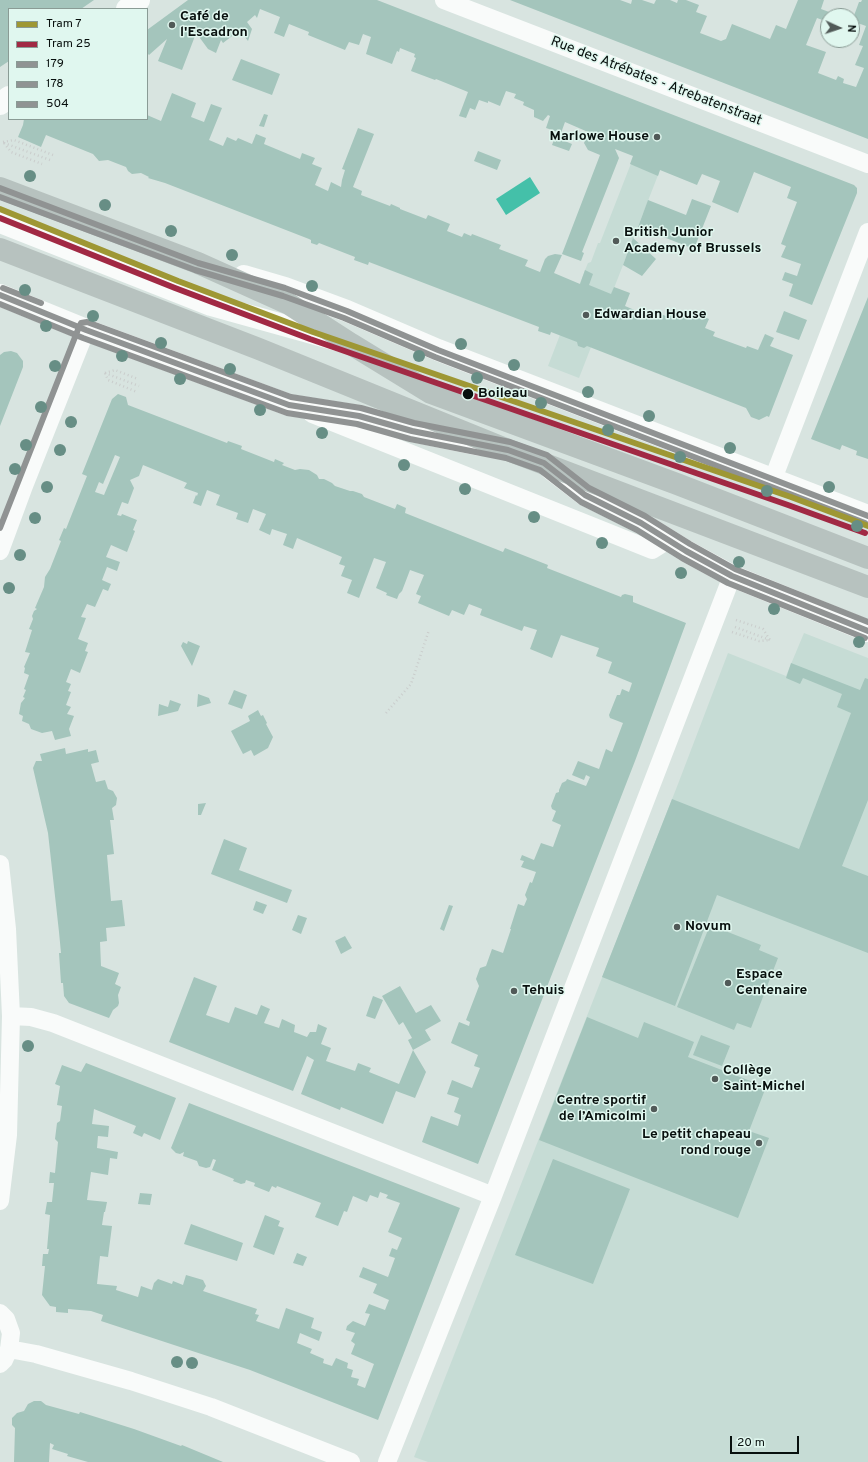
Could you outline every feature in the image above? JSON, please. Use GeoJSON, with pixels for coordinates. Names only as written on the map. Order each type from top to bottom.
{"type":"FeatureCollection","features":[{"type":"Feature","properties":{"kind":"main road"},"geometry":{"type":"LineString","coordinates":[[128,8],[139,0]]}},
{"type":"Feature","properties":{"kind":"main road"},"geometry":{"type":"LineString","coordinates":[[0,104],[8,98]]}},
{"type":"Feature","properties":{"kind":"main road"},"geometry":{"type":"LineString","coordinates":[[0,188],[198,263],[289,304],[431,393],[677,484],[868,558]]}},
{"type":"Feature","properties":{"kind":"main road"},"geometry":{"type":"LineString","coordinates":[[0,222],[211,305],[351,344]]}},
{"type":"Feature","properties":{"kind":"main road"},"geometry":{"type":"LineString","coordinates":[[0,249],[259,349],[508,450],[868,587]]}},
{"type":"Feature","properties":{"kind":"main road"},"geometry":{"type":"LineString","coordinates":[[198,263],[285,288],[347,311],[438,350],[868,516]]}},
{"type":"Feature","properties":{"kind":"main road"},"geometry":{"type":"LineString","coordinates":[[0,295],[86,330],[289,405],[360,416],[412,431],[508,450]]}},
{"type":"Feature","properties":{"kind":"main road"},"geometry":{"type":"LineString","coordinates":[[544,463],[584,495],[641,522],[686,551],[732,576],[868,631]]}},
{"type":"Feature","properties":{"kind":"street","name":"Rue des Atrébates - Atrebatenstraat"},"geometry":{"type":"LineString","coordinates":[[444,0],[868,164]]}},
{"type":"Feature","properties":{"kind":"street"},"geometry":{"type":"LineString","coordinates":[[773,479],[868,232]]}},
{"type":"Feature","properties":{"kind":"street"},"geometry":{"type":"LineString","coordinates":[[0,551],[24,486],[86,330]]}},
{"type":"Feature","properties":{"kind":"street"},"geometry":{"type":"LineString","coordinates":[[289,405],[652,550],[668,540]]}},
{"type":"Feature","properties":{"kind":"street"},"geometry":{"type":"LineString","coordinates":[[386,1462],[492,1196],[732,576]]}},
{"type":"Feature","properties":{"kind":"street"},"geometry":{"type":"LineString","coordinates":[[0,864],[8,929],[11,988],[8,1135],[0,1201]]}},
{"type":"Feature","properties":{"kind":"street"},"geometry":{"type":"LineString","coordinates":[[11,1016],[31,1016],[53,1023],[492,1196]]}},
{"type":"Feature","properties":{"kind":"street"},"geometry":{"type":"LineString","coordinates":[[0,1313],[6,1319],[11,1334],[9,1349],[4,1360],[0,1364]]}},
{"type":"Feature","properties":{"kind":"street"},"geometry":{"type":"LineString","coordinates":[[9,1349],[36,1354],[131,1381],[211,1407],[351,1462]]}},
{"type":"Feature","properties":{"kind":"path"},"geometry":{"type":"LineString","coordinates":[[4,142],[14,140],[53,155]]}},
{"type":"Feature","properties":{"kind":"path"},"geometry":{"type":"LineString","coordinates":[[4,142],[50,160]]}},
{"type":"Feature","properties":{"kind":"path"},"geometry":{"type":"LineString","coordinates":[[4,142],[11,152],[42,164]]}},
{"type":"Feature","properties":{"kind":"path"},"geometry":{"type":"LineString","coordinates":[[105,373],[115,370],[138,379]]}},
{"type":"Feature","properties":{"kind":"path"},"geometry":{"type":"LineString","coordinates":[[105,373],[139,386]]}},
{"type":"Feature","properties":{"kind":"path"},"geometry":{"type":"LineString","coordinates":[[105,373],[108,380],[136,392]]}},
{"type":"Feature","properties":{"kind":"path"},"geometry":{"type":"LineString","coordinates":[[736,620],[763,629],[770,640]]}},
{"type":"Feature","properties":{"kind":"path"},"geometry":{"type":"LineString","coordinates":[[732,625],[770,640]]}},
{"type":"Feature","properties":{"kind":"path"},"geometry":{"type":"LineString","coordinates":[[386,713],[411,684],[429,630]]}},
{"type":"Feature","properties":{"kind":"path"},"geometry":{"type":"LineString","coordinates":[[729,631],[758,642],[770,640]]}},
{"type":"Feature","properties":{"kind":"shaded area","name":"British Junior Academy of Brussels"},"geometry":{"type":"Polygon","coordinates":[[[653,107],[660,170],[579,378],[548,366],[585,270],[588,263],[591,262],[598,243],[600,243],[653,107]]]}},
{"type":"Feature","properties":{"kind":"shaded area"},"geometry":{"type":"Polygon","coordinates":[[[530,177],[540,193],[506,215],[496,199],[530,177]]]}},
{"type":"Feature","properties":{"kind":"shaded area","name":"Collège Saint-Michel"},"geometry":{"type":"Polygon","coordinates":[[[804,633],[868,658],[868,1462],[428,1462],[414,1457],[728,653],[786,676],[804,633]]]}},
{"type":"Feature","properties":{"kind":"building"},"geometry":{"type":"Polygon","coordinates":[[[0,0],[94,0],[82,8],[8,8],[8,62],[0,67],[0,0]]]}},
{"type":"Feature","properties":{"kind":"building"},"geometry":{"type":"Polygon","coordinates":[[[188,0],[377,0],[854,185],[857,188],[857,193],[812,305],[789,296],[793,284],[782,280],[785,272],[797,276],[801,264],[781,257],[786,246],[781,244],[797,202],[787,198],[791,187],[754,172],[738,213],[712,202],[720,181],[702,174],[697,185],[660,170],[658,176],[630,164],[633,156],[615,149],[619,158],[582,252],[584,253],[581,261],[562,254],[600,155],[588,150],[584,143],[588,132],[565,122],[561,133],[546,128],[550,116],[548,115],[543,121],[534,117],[534,110],[523,105],[524,102],[514,98],[516,94],[506,91],[500,106],[488,101],[488,103],[479,100],[475,110],[470,108],[466,118],[459,116],[468,92],[411,71],[416,58],[414,57],[415,54],[400,48],[399,52],[397,51],[392,64],[366,54],[371,37],[363,34],[359,45],[349,42],[345,50],[308,35],[309,32],[289,24],[284,37],[274,33],[280,17],[260,9],[257,18],[255,15],[247,22],[252,29],[248,41],[240,30],[223,43],[221,40],[216,53],[208,49],[197,34],[182,70],[158,61],[167,39],[149,55],[148,54],[148,29],[188,0]]]}},
{"type":"Feature","properties":{"kind":"building"},"geometry":{"type":"Polygon","coordinates":[[[510,0],[620,0],[631,4],[632,0],[642,0],[654,4],[656,0],[670,0],[677,3],[678,0],[686,0],[699,5],[696,12],[707,16],[700,33],[721,41],[726,39],[732,24],[770,39],[776,25],[786,29],[798,0],[824,0],[820,8],[820,19],[817,18],[806,45],[826,52],[818,73],[836,80],[838,76],[844,79],[843,83],[856,87],[864,68],[855,65],[863,46],[860,45],[860,42],[866,26],[860,24],[860,8],[857,8],[859,2],[862,0],[868,0],[868,139],[510,0]]]}},
{"type":"Feature","properties":{"kind":"building"},"geometry":{"type":"Polygon","coordinates":[[[241,59],[280,74],[272,95],[232,80],[241,59]]]}},
{"type":"Feature","properties":{"kind":"building"},"geometry":{"type":"Polygon","coordinates":[[[172,93],[196,103],[191,117],[204,122],[211,104],[222,108],[209,140],[223,146],[227,137],[236,141],[238,138],[252,144],[256,134],[266,138],[264,144],[300,159],[302,153],[315,158],[312,164],[322,168],[315,185],[328,191],[331,182],[341,187],[345,170],[342,169],[358,128],[374,134],[353,187],[362,191],[361,195],[390,206],[391,204],[426,219],[428,215],[450,224],[447,231],[462,237],[464,233],[471,236],[472,234],[501,245],[499,249],[528,260],[525,266],[540,272],[545,259],[548,256],[555,254],[562,255],[554,273],[580,284],[585,270],[593,274],[589,285],[611,294],[614,287],[630,293],[625,306],[651,317],[654,311],[668,317],[671,309],[695,318],[697,314],[709,319],[705,328],[715,332],[713,336],[746,348],[747,346],[758,350],[765,334],[774,338],[770,346],[793,355],[769,417],[767,416],[759,420],[751,417],[746,408],[587,346],[584,348],[578,346],[577,342],[551,332],[550,335],[538,331],[539,327],[369,262],[368,265],[354,260],[355,257],[319,243],[317,245],[311,243],[311,240],[309,239],[165,183],[148,178],[149,177],[141,173],[132,174],[126,167],[108,160],[99,161],[93,154],[46,135],[41,147],[18,137],[24,120],[148,120],[148,115],[161,121],[172,93]]]}},
{"type":"Feature","properties":{"kind":"building"},"geometry":{"type":"Polygon","coordinates":[[[264,114],[268,115],[264,127],[259,126],[264,114]]]}},
{"type":"Feature","properties":{"kind":"building"},"geometry":{"type":"Polygon","coordinates":[[[555,137],[572,144],[569,151],[552,145],[555,137]]]}},
{"type":"Feature","properties":{"kind":"building"},"geometry":{"type":"Polygon","coordinates":[[[478,151],[501,160],[497,170],[474,161],[478,151]]]}},
{"type":"Feature","properties":{"kind":"building"},"geometry":{"type":"Polygon","coordinates":[[[692,199],[711,206],[694,249],[638,227],[648,200],[686,215],[692,199]]]}},
{"type":"Feature","properties":{"kind":"building"},"geometry":{"type":"Polygon","coordinates":[[[633,238],[656,259],[642,276],[623,265],[633,238]]]}},
{"type":"Feature","properties":{"kind":"building"},"geometry":{"type":"Polygon","coordinates":[[[868,297],[868,459],[856,455],[857,451],[842,445],[840,450],[811,439],[868,297]]]}},
{"type":"Feature","properties":{"kind":"building"},"geometry":{"type":"Polygon","coordinates":[[[784,311],[807,320],[799,340],[776,332],[784,311]]]}},
{"type":"Feature","properties":{"kind":"building"},"geometry":{"type":"Polygon","coordinates":[[[11,351],[17,353],[23,361],[23,367],[0,426],[0,355],[4,352],[11,351]]]}},
{"type":"Feature","properties":{"kind":"building"},"geometry":{"type":"Polygon","coordinates":[[[118,394],[126,397],[128,405],[227,443],[228,441],[242,446],[241,449],[274,462],[275,459],[284,463],[282,465],[295,470],[309,470],[317,475],[319,479],[324,479],[335,486],[362,494],[364,497],[395,509],[397,504],[406,508],[405,513],[503,552],[505,548],[548,565],[547,568],[621,597],[625,594],[633,596],[633,602],[686,623],[635,761],[478,1164],[422,1142],[431,1116],[458,1126],[461,1115],[454,1112],[459,1098],[447,1094],[452,1080],[472,1088],[480,1068],[474,1066],[478,1055],[451,1043],[459,1022],[469,1026],[470,1022],[466,1020],[479,986],[476,979],[480,968],[486,966],[492,949],[503,953],[518,904],[524,906],[527,899],[525,895],[536,872],[521,867],[524,861],[520,860],[522,855],[534,860],[541,843],[553,847],[561,825],[552,821],[556,811],[552,809],[551,806],[556,793],[559,792],[562,783],[567,779],[586,786],[590,777],[586,775],[584,780],[572,775],[578,761],[599,769],[606,749],[612,752],[623,723],[610,718],[609,715],[617,695],[620,695],[622,689],[629,692],[632,683],[608,673],[612,662],[596,656],[599,648],[561,635],[552,658],[530,649],[537,630],[524,626],[522,631],[480,615],[482,609],[469,604],[464,615],[452,610],[449,616],[418,603],[421,596],[416,594],[424,575],[410,570],[402,591],[397,599],[386,595],[387,593],[376,588],[386,562],[374,558],[359,598],[347,593],[352,580],[341,576],[345,566],[339,564],[342,557],[297,538],[293,549],[283,545],[287,534],[272,529],[270,535],[259,530],[266,514],[253,509],[248,523],[236,519],[238,513],[216,505],[220,495],[207,490],[201,506],[193,503],[198,493],[184,488],[187,483],[143,465],[139,476],[130,480],[134,488],[128,504],[122,502],[117,515],[121,516],[122,514],[137,520],[133,530],[135,531],[127,552],[111,545],[106,557],[120,562],[117,571],[107,567],[102,580],[111,584],[108,591],[103,589],[95,607],[87,604],[81,617],[86,618],[78,639],[88,643],[85,651],[88,652],[80,673],[71,669],[66,682],[71,684],[68,691],[71,692],[66,705],[71,707],[67,714],[74,716],[69,729],[71,736],[55,740],[52,731],[42,733],[31,729],[29,724],[22,721],[23,716],[19,714],[21,703],[25,698],[23,697],[26,690],[24,689],[29,675],[24,673],[24,667],[30,653],[25,652],[32,630],[29,629],[33,619],[32,616],[34,611],[37,609],[35,608],[44,587],[45,577],[50,569],[61,541],[59,540],[64,528],[66,529],[87,476],[82,474],[112,399],[118,394]],[[115,455],[103,484],[99,482],[95,492],[104,495],[120,457],[115,455]]]}},
{"type":"Feature","properties":{"kind":"building"},"geometry":{"type":"Polygon","coordinates":[[[188,641],[200,646],[192,666],[181,646],[183,642],[187,644],[188,641]]]}},
{"type":"Feature","properties":{"kind":"building"},"geometry":{"type":"Polygon","coordinates":[[[791,663],[860,690],[865,678],[868,679],[868,800],[842,866],[868,876],[868,953],[717,895],[675,1006],[602,977],[672,799],[799,849],[851,713],[837,707],[842,694],[803,678],[800,684],[786,678],[791,663]]]}},
{"type":"Feature","properties":{"kind":"building"},"geometry":{"type":"Polygon","coordinates":[[[234,690],[247,695],[242,709],[228,704],[234,690]]]}},
{"type":"Feature","properties":{"kind":"building"},"geometry":{"type":"Polygon","coordinates":[[[198,694],[209,698],[211,703],[197,707],[198,694]]]}},
{"type":"Feature","properties":{"kind":"building"},"geometry":{"type":"Polygon","coordinates":[[[170,700],[181,704],[178,711],[158,716],[159,704],[168,707],[170,700]]]}},
{"type":"Feature","properties":{"kind":"building"},"geometry":{"type":"Polygon","coordinates":[[[258,710],[261,716],[263,715],[273,737],[268,748],[254,756],[251,750],[243,754],[231,731],[250,721],[248,716],[258,710]]]}},
{"type":"Feature","properties":{"kind":"building"},"geometry":{"type":"Polygon","coordinates":[[[65,748],[66,754],[88,749],[88,752],[96,750],[99,762],[91,764],[96,782],[105,780],[108,789],[113,791],[117,798],[116,805],[112,808],[114,820],[110,820],[114,854],[107,855],[111,901],[122,900],[125,926],[106,928],[107,941],[100,942],[101,966],[119,973],[115,984],[121,987],[118,995],[118,1006],[113,1010],[109,1018],[69,1003],[64,996],[63,983],[61,983],[59,953],[61,953],[48,833],[33,768],[36,761],[42,761],[40,754],[65,748]]]}},
{"type":"Feature","properties":{"kind":"building"},"geometry":{"type":"Polygon","coordinates":[[[206,803],[201,815],[198,815],[198,804],[206,803]]]}},
{"type":"Feature","properties":{"kind":"building"},"geometry":{"type":"Polygon","coordinates":[[[224,839],[247,848],[239,870],[292,890],[287,903],[211,874],[224,839]]]}},
{"type":"Feature","properties":{"kind":"building"},"geometry":{"type":"Polygon","coordinates":[[[256,901],[267,905],[263,914],[253,910],[256,901]]]}},
{"type":"Feature","properties":{"kind":"building"},"geometry":{"type":"Polygon","coordinates":[[[449,905],[453,906],[444,931],[440,929],[449,905]]]}},
{"type":"Feature","properties":{"kind":"building"},"geometry":{"type":"Polygon","coordinates":[[[298,915],[307,918],[301,934],[292,930],[298,915]]]}},
{"type":"Feature","properties":{"kind":"building","name":"Espace Centenaire"},"geometry":{"type":"Polygon","coordinates":[[[710,925],[761,945],[759,950],[778,958],[751,1028],[737,1023],[734,1030],[677,1007],[710,925]]]}},
{"type":"Feature","properties":{"kind":"building"},"geometry":{"type":"Polygon","coordinates":[[[345,936],[352,948],[341,954],[335,941],[345,936]]]}},
{"type":"Feature","properties":{"kind":"building"},"geometry":{"type":"Polygon","coordinates":[[[194,977],[217,986],[206,1015],[229,1023],[235,1007],[257,1015],[261,1005],[270,1009],[264,1023],[279,1028],[282,1019],[295,1025],[294,1032],[307,1037],[310,1032],[316,1032],[318,1024],[327,1028],[321,1044],[331,1048],[326,1061],[355,1071],[358,1063],[371,1068],[369,1072],[399,1084],[413,1050],[426,1072],[415,1098],[396,1091],[383,1124],[341,1107],[340,1110],[301,1094],[314,1060],[307,1056],[293,1091],[169,1042],[194,977]]]}},
{"type":"Feature","properties":{"kind":"building"},"geometry":{"type":"Polygon","coordinates":[[[400,986],[416,1013],[431,1005],[441,1021],[425,1030],[431,1040],[413,1050],[408,1040],[412,1038],[403,1022],[399,1025],[382,996],[400,986]]]}},
{"type":"Feature","properties":{"kind":"building"},"geometry":{"type":"Polygon","coordinates":[[[373,996],[383,1000],[375,1019],[366,1016],[373,996]]]}},
{"type":"Feature","properties":{"kind":"building","name":"Centre sportif de l’Amicolmi"},"geometry":{"type":"Polygon","coordinates":[[[587,1017],[638,1038],[644,1022],[694,1042],[688,1057],[766,1087],[749,1131],[769,1138],[738,1218],[539,1140],[587,1017]]]}},
{"type":"Feature","properties":{"kind":"building"},"geometry":{"type":"Polygon","coordinates":[[[701,1035],[730,1046],[722,1066],[693,1055],[701,1035]]]}},
{"type":"Feature","properties":{"kind":"building"},"geometry":{"type":"Polygon","coordinates":[[[86,1063],[176,1098],[160,1140],[144,1133],[142,1137],[133,1133],[136,1126],[94,1109],[92,1124],[109,1126],[108,1137],[98,1136],[97,1148],[118,1152],[117,1159],[110,1158],[108,1175],[91,1172],[87,1200],[107,1202],[102,1225],[112,1226],[108,1257],[100,1256],[97,1284],[117,1286],[116,1290],[138,1297],[141,1286],[152,1290],[154,1283],[158,1279],[172,1284],[173,1281],[183,1285],[186,1275],[203,1280],[206,1286],[203,1291],[257,1309],[255,1314],[259,1315],[256,1321],[279,1329],[286,1308],[314,1318],[311,1328],[322,1332],[319,1341],[300,1333],[297,1343],[312,1349],[310,1353],[324,1359],[323,1363],[332,1366],[336,1358],[348,1363],[347,1368],[353,1370],[351,1377],[359,1379],[357,1385],[365,1388],[374,1364],[351,1354],[355,1344],[351,1341],[355,1333],[346,1330],[347,1326],[353,1321],[365,1326],[370,1314],[365,1313],[369,1304],[385,1310],[389,1300],[373,1293],[377,1284],[359,1277],[363,1267],[388,1277],[395,1258],[389,1256],[392,1248],[397,1250],[402,1238],[388,1232],[400,1203],[386,1198],[388,1195],[380,1192],[378,1198],[370,1195],[367,1202],[353,1196],[347,1212],[344,1211],[338,1226],[315,1217],[321,1203],[277,1186],[276,1188],[272,1186],[269,1192],[254,1186],[255,1183],[246,1180],[245,1183],[241,1184],[233,1181],[234,1179],[212,1170],[216,1160],[213,1159],[210,1167],[206,1168],[199,1166],[197,1161],[183,1156],[184,1152],[180,1154],[176,1153],[171,1148],[189,1103],[460,1208],[378,1420],[250,1370],[101,1321],[103,1315],[91,1311],[68,1309],[68,1313],[56,1312],[56,1307],[50,1306],[42,1295],[45,1266],[42,1266],[43,1254],[48,1254],[49,1249],[47,1249],[50,1215],[45,1214],[47,1202],[52,1202],[54,1183],[49,1183],[50,1172],[55,1173],[58,1142],[55,1139],[57,1123],[60,1121],[62,1106],[57,1105],[60,1086],[55,1084],[62,1065],[81,1072],[86,1063]]]}},
{"type":"Feature","properties":{"kind":"building"},"geometry":{"type":"Polygon","coordinates":[[[553,1159],[630,1189],[593,1284],[515,1255],[553,1159]]]}},
{"type":"Feature","properties":{"kind":"building"},"geometry":{"type":"Polygon","coordinates":[[[140,1193],[152,1194],[150,1205],[138,1204],[140,1193]]]}},
{"type":"Feature","properties":{"kind":"building"},"geometry":{"type":"Polygon","coordinates":[[[265,1215],[280,1221],[278,1226],[284,1228],[274,1255],[253,1247],[265,1215]]]}},
{"type":"Feature","properties":{"kind":"building"},"geometry":{"type":"Polygon","coordinates":[[[191,1224],[243,1243],[237,1261],[184,1244],[191,1224]]]}},
{"type":"Feature","properties":{"kind":"building"},"geometry":{"type":"Polygon","coordinates":[[[297,1253],[307,1257],[303,1266],[293,1263],[297,1253]]]}},
{"type":"Feature","properties":{"kind":"building"},"geometry":{"type":"Polygon","coordinates":[[[34,1401],[41,1401],[46,1405],[79,1414],[80,1412],[134,1429],[181,1446],[182,1445],[223,1462],[88,1462],[67,1456],[68,1454],[52,1449],[54,1445],[50,1443],[49,1462],[14,1462],[15,1428],[12,1425],[12,1418],[17,1413],[24,1411],[28,1404],[34,1401]]]}},
{"type":"Feature","properties":{"kind":"tram line","name":"7"},"geometry":{"type":"LineString","coordinates":[[0,209],[178,281],[313,332],[791,497],[868,526]]}},
{"type":"Feature","properties":{"kind":"tram line","name":"25"},"geometry":{"type":"LineString","coordinates":[[0,218],[175,288],[310,339],[865,533]]}},
{"type":"Feature","properties":{"kind":"transit line","name":"179"},"geometry":{"type":"LineString","coordinates":[[0,188],[198,263],[285,288],[347,311],[438,350],[868,516]]}},
{"type":"Feature","properties":{"kind":"transit line","name":"178"},"geometry":{"type":"LineString","coordinates":[[0,197],[195,270],[283,296],[344,318],[435,357],[865,523]]}},
{"type":"Feature","properties":{"kind":"transit line","name":"504"},"geometry":{"type":"LineString","coordinates":[[3,288],[41,303]]}},
{"type":"Feature","properties":{"kind":"transit line","name":"179"},"geometry":{"type":"LineString","coordinates":[[0,295],[86,330],[289,405],[359,416],[412,431],[508,450],[544,463],[585,495],[641,523],[686,551],[732,576],[868,631]]}},
{"type":"Feature","properties":{"kind":"transit line","name":"178"},"geometry":{"type":"LineString","coordinates":[[0,304],[83,338],[287,413],[357,424],[410,439],[506,458],[540,470],[581,502],[637,530],[682,558],[728,583],[865,638]]}},
{"type":"Feature","properties":{"kind":"transit line","name":"504"},"geometry":{"type":"LineString","coordinates":[[0,528],[79,327],[81,323],[87,322],[291,397],[361,408],[414,423],[510,442],[547,455],[589,488],[645,516],[690,544],[735,569],[868,622]]}},
{"type":"Feature","properties":{"kind":"place","name":"Café de l'Escadron"},"geometry":{"type":"Point","coordinates":[172,25]}},
{"type":"Feature","properties":{"kind":"place","name":"Marlowe House"},"geometry":{"type":"Point","coordinates":[657,137]}},
{"type":"Feature","properties":{"kind":"place","name":"British Junior Academy of Brussels"},"geometry":{"type":"Point","coordinates":[616,241]}},
{"type":"Feature","properties":{"kind":"place","name":"Edwardian House"},"geometry":{"type":"Point","coordinates":[586,315]}},
{"type":"Feature","properties":{"kind":"place","name":"Boileau"},"geometry":{"type":"Point","coordinates":[468,394]}},
{"type":"Feature","properties":{"kind":"place","name":"Novum"},"geometry":{"type":"Point","coordinates":[677,927]}},
{"type":"Feature","properties":{"kind":"place","name":"Espace Centenaire"},"geometry":{"type":"Point","coordinates":[728,983]}},
{"type":"Feature","properties":{"kind":"place","name":"Tehuis"},"geometry":{"type":"Point","coordinates":[514,991]}},
{"type":"Feature","properties":{"kind":"place","name":"Collège Saint-Michel"},"geometry":{"type":"Point","coordinates":[715,1079]}},
{"type":"Feature","properties":{"kind":"place","name":"Centre sportif de l’Amicolmi"},"geometry":{"type":"Point","coordinates":[654,1109]}},
{"type":"Feature","properties":{"kind":"place","name":"Le petit chapeau rond rouge"},"geometry":{"type":"Point","coordinates":[759,1143]}}]}
